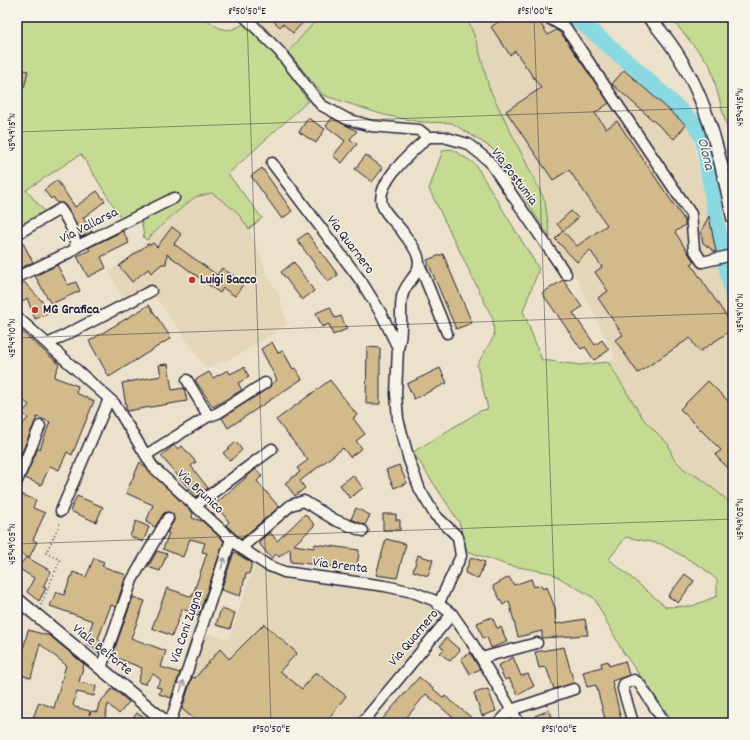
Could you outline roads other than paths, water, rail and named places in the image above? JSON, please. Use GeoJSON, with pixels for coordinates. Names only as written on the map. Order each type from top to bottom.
{"type":"FeatureCollection","features":[{"type":"Feature","properties":{"kind":"main road"},"geometry":{"type":"LineString","coordinates":[[648,17],[673,48],[692,77],[718,152],[733,218]]}},
{"type":"Feature","properties":{"kind":"main road","name":"Viale Belforte"},"geometry":{"type":"LineString","coordinates":[[17,599],[168,723]]}},
{"type":"Feature","properties":{"kind":"street","name":"Via Postumia"},"geometry":{"type":"LineString","coordinates":[[245,17],[279,51],[321,105],[347,119],[371,126],[419,130],[428,137],[444,137],[468,144],[489,161],[566,274]]}},
{"type":"Feature","properties":{"kind":"street"},"geometry":{"type":"LineString","coordinates":[[547,17],[566,28],[691,214],[694,249],[702,262],[733,255]]}},
{"type":"Feature","properties":{"kind":"street"},"geometry":{"type":"LineString","coordinates":[[428,137],[391,175],[382,190],[380,197],[383,207],[418,255],[420,266],[447,333]]}},
{"type":"Feature","properties":{"kind":"street","name":"Via Quarnero"},"geometry":{"type":"LineString","coordinates":[[272,163],[361,281],[382,315],[398,348]]}},
{"type":"Feature","properties":{"kind":"street","name":"Via Vallarsa"},"geometry":{"type":"LineString","coordinates":[[17,277],[72,251],[76,247],[174,198]]}},
{"type":"Feature","properties":{"kind":"street"},"geometry":{"type":"LineString","coordinates":[[17,234],[60,209],[69,222],[74,234],[76,247]]}},
{"type":"Feature","properties":{"kind":"street","name":"Via Quarnero"},"geometry":{"type":"LineString","coordinates":[[362,723],[452,614],[438,605],[461,556],[458,537],[435,515],[420,490],[409,460],[398,419],[396,394],[398,348],[402,338],[402,297],[406,286],[420,266]]}},
{"type":"Feature","properties":{"kind":"street"},"geometry":{"type":"LineString","coordinates":[[48,344],[151,291]]}},
{"type":"Feature","properties":{"kind":"street","name":"Via Brunico"},"geometry":{"type":"LineString","coordinates":[[18,320],[48,344],[109,399],[128,424],[153,466],[241,548]]}},
{"type":"Feature","properties":{"kind":"street"},"geometry":{"type":"LineString","coordinates":[[187,380],[206,412],[207,417]]}},
{"type":"Feature","properties":{"kind":"street"},"geometry":{"type":"LineString","coordinates":[[146,455],[207,417],[218,413],[265,383]]}},
{"type":"Feature","properties":{"kind":"street"},"geometry":{"type":"LineString","coordinates":[[61,511],[109,399]]}},
{"type":"Feature","properties":{"kind":"street"},"geometry":{"type":"LineString","coordinates":[[17,481],[40,426]]}},
{"type":"Feature","properties":{"kind":"street"},"geometry":{"type":"LineString","coordinates":[[195,506],[272,449]]}},
{"type":"Feature","properties":{"kind":"street"},"geometry":{"type":"LineString","coordinates":[[241,548],[291,505],[304,501],[335,520],[363,531]]}},
{"type":"Feature","properties":{"kind":"street"},"geometry":{"type":"LineString","coordinates":[[101,668],[132,580],[168,518]]}},
{"type":"Feature","properties":{"kind":"street","name":"Via Coni Zugna"},"geometry":{"type":"LineString","coordinates":[[168,723],[231,539]]}},
{"type":"Feature","properties":{"kind":"street","name":"Via Brenta"},"geometry":{"type":"LineString","coordinates":[[241,548],[267,565],[284,572],[385,586],[413,592],[438,605]]}},
{"type":"Feature","properties":{"kind":"street"},"geometry":{"type":"LineString","coordinates":[[452,614],[481,658],[519,723]]}},
{"type":"Feature","properties":{"kind":"street"},"geometry":{"type":"LineString","coordinates":[[481,658],[538,643]]}},
{"type":"Feature","properties":{"kind":"street"},"geometry":{"type":"LineString","coordinates":[[632,723],[623,689],[624,684],[634,680],[639,683],[665,723]]}},
{"type":"Feature","properties":{"kind":"street"},"geometry":{"type":"LineString","coordinates":[[499,723],[511,710],[574,689]]}},
{"type":"Feature","properties":{"kind":"waterway","name":"Olona"},"geometry":{"type":"LineString","coordinates":[[575,17],[636,69],[695,124],[703,139],[717,224],[733,296]]}},
{"type":"Feature","properties":{"kind":"place","name":"Luigi Sacco"},"geometry":{"type":"Point","coordinates":[192,280]}},
{"type":"Feature","properties":{"kind":"place","name":"MG Grafica"},"geometry":{"type":"Point","coordinates":[35,310]}}]}
